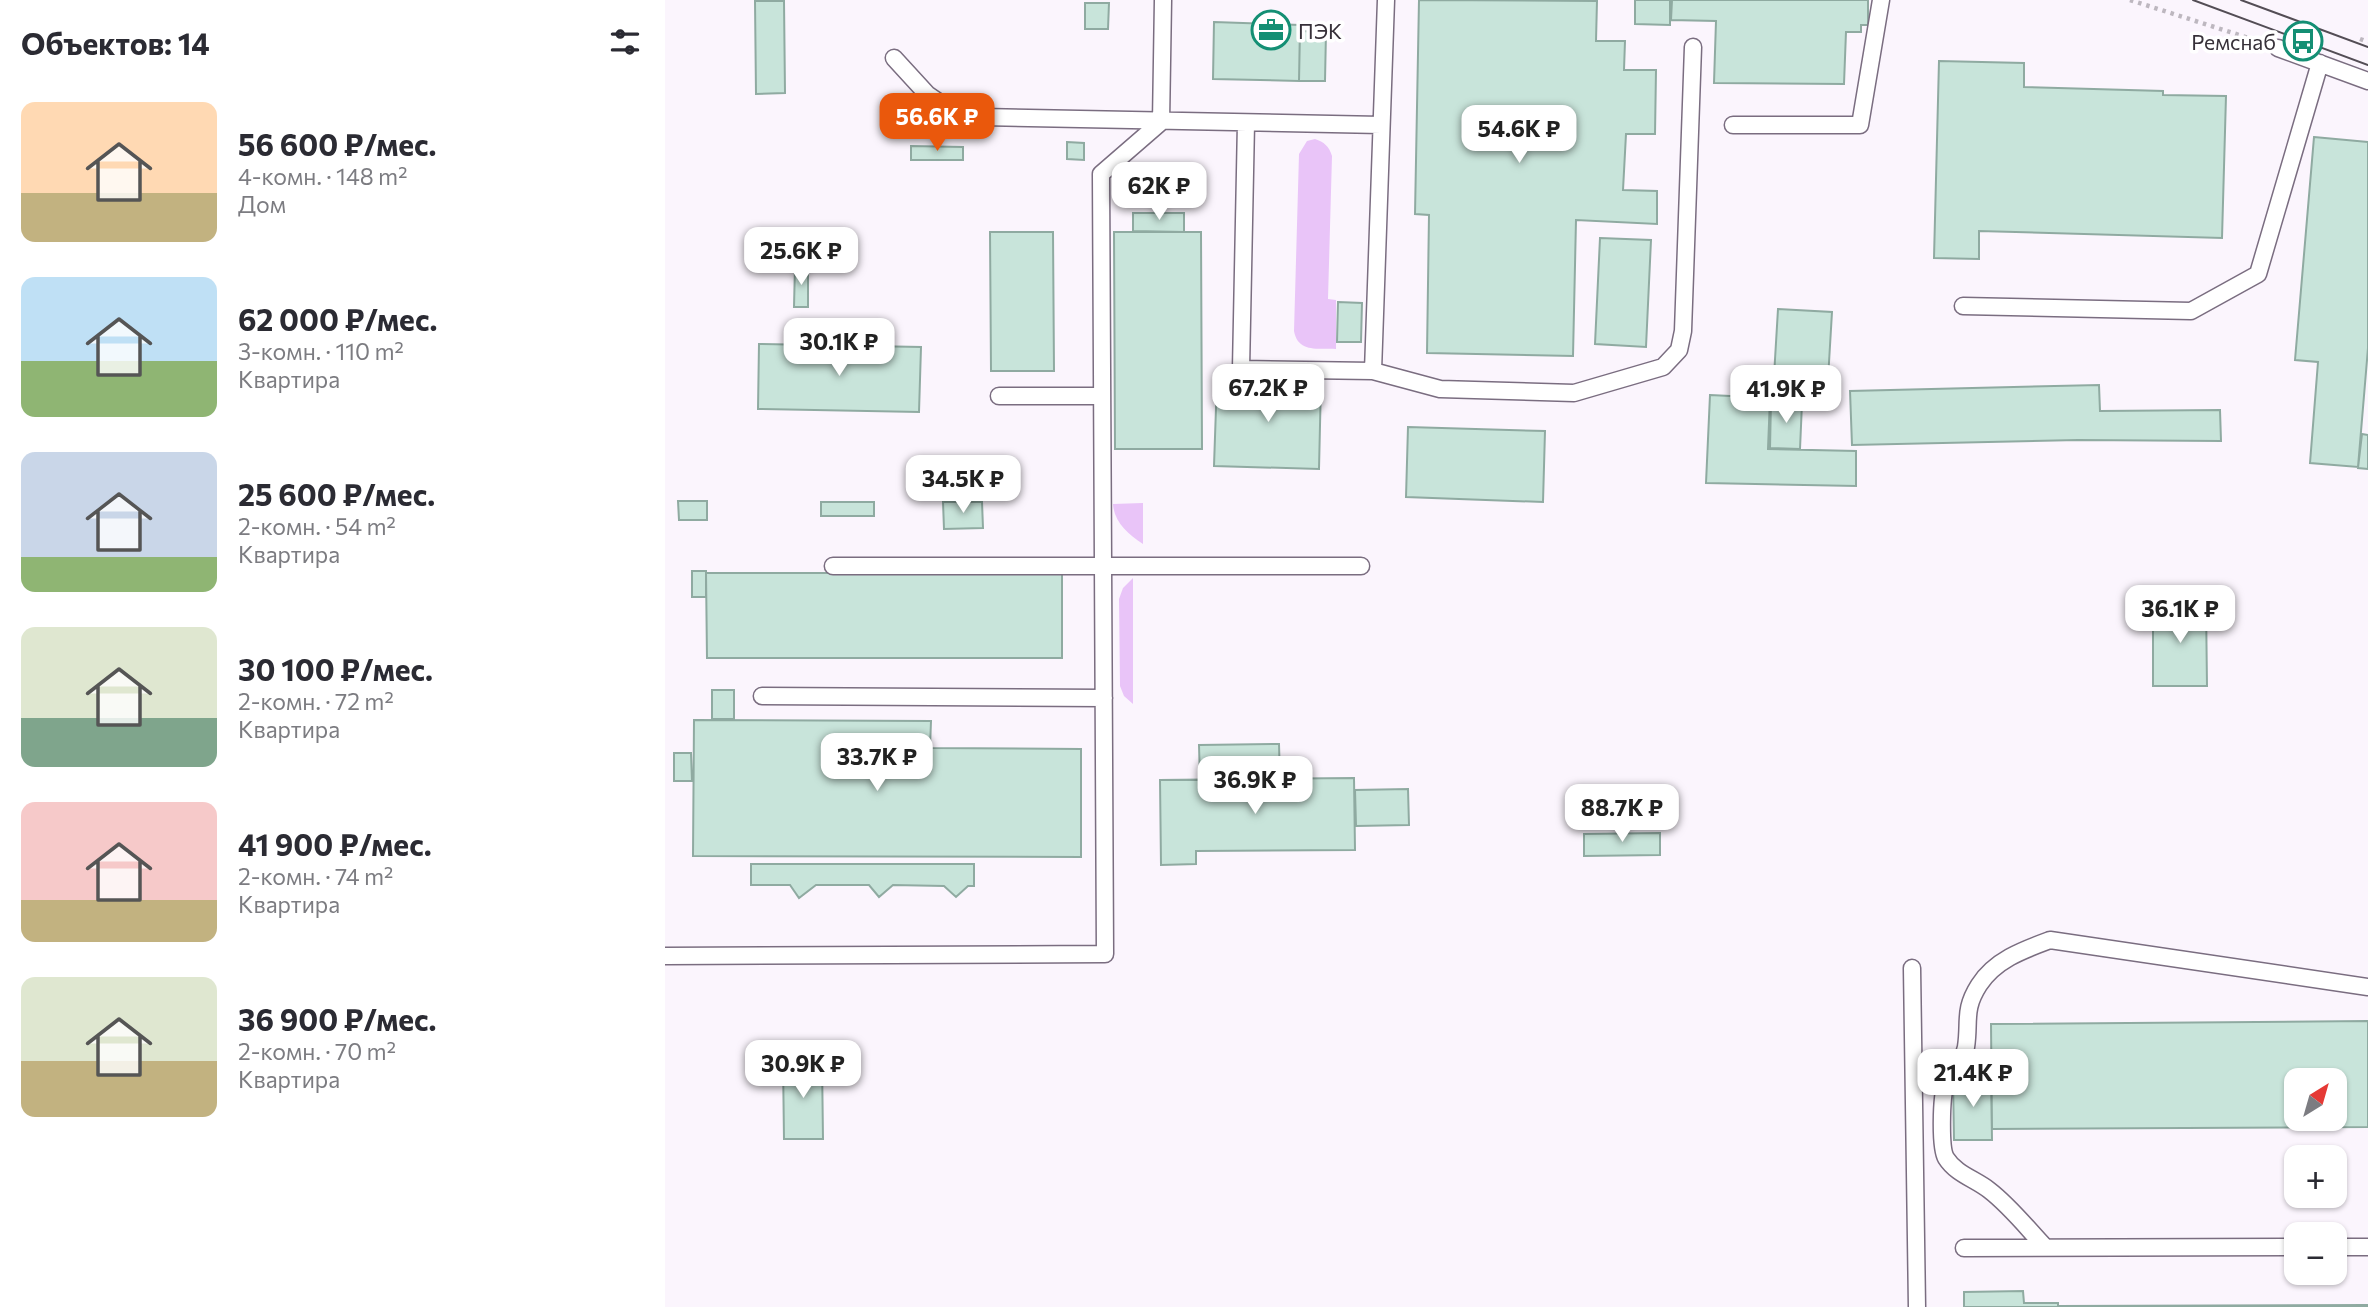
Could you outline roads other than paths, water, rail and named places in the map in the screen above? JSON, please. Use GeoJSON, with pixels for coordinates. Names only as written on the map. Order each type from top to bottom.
{"type":"FeatureCollection","features":[{"type":"Feature","properties":{"kind":"lane"},"geometry":{"type":"LineString","coordinates":[[665,956],[1105,954],[1101,174],[1161,121],[1163,0]]}},
{"type":"Feature","properties":{"kind":"lane"},"geometry":{"type":"LineString","coordinates":[[1373,371],[1386,0]]}},
{"type":"Feature","properties":{"kind":"lane"},"geometry":{"type":"LineString","coordinates":[[1733,125],[1860,125],[1881,0]]}},
{"type":"Feature","properties":{"kind":"lane"},"geometry":{"type":"LineString","coordinates":[[1246,122],[1241,369],[1373,371],[1440,389],[1574,393],[1663,367],[1679,349],[1683,331],[1693,47]]}},
{"type":"Feature","properties":{"kind":"lane"},"geometry":{"type":"LineString","coordinates":[[2279,48],[2368,81]]}},
{"type":"Feature","properties":{"kind":"lane"},"geometry":{"type":"LineString","coordinates":[[894,58],[926,94],[946,107],[982,117],[1381,125]]}},
{"type":"Feature","properties":{"kind":"lane"},"geometry":{"type":"LineString","coordinates":[[1963,306],[2191,311],[2258,275],[2320,63]]}},
{"type":"Feature","properties":{"kind":"lane"},"geometry":{"type":"LineString","coordinates":[[999,396],[1102,396]]}},
{"type":"Feature","properties":{"kind":"lane"},"geometry":{"type":"LineString","coordinates":[[833,566],[1361,566]]}},
{"type":"Feature","properties":{"kind":"lane"},"geometry":{"type":"LineString","coordinates":[[762,696],[1104,698]]}},
{"type":"Feature","properties":{"kind":"lane"},"geometry":{"type":"LineString","coordinates":[[2045,1247],[1988,1189],[1957,1170],[1944,1156],[1941,1098],[1966,1047],[1967,1008],[1979,985],[1994,967],[2017,953],[2050,940],[2368,986]]}},
{"type":"Feature","properties":{"kind":"lane"},"geometry":{"type":"LineString","coordinates":[[1912,968],[1917,1307]]}},
{"type":"Feature","properties":{"kind":"lane"},"geometry":{"type":"LineString","coordinates":[[1964,1248],[2284,1247]]}},
{"type":"Feature","properties":{"kind":"lane"},"geometry":{"type":"LineString","coordinates":[[2347,1247],[2368,1247]]}},
{"type":"Feature","properties":{"kind":"tram line"},"geometry":{"type":"LineString","coordinates":[[2193,0],[2368,65]]}},
{"type":"Feature","properties":{"kind":"tram line"},"geometry":{"type":"LineString","coordinates":[[2241,0],[2368,47]]}},
{"type":"Feature","properties":{"kind":"place","name":"ПЭК"},"geometry":{"type":"Point","coordinates":[1271,30]}},
{"type":"Feature","properties":{"kind":"place","name":"Ремснаб"},"geometry":{"type":"Point","coordinates":[2303,41]}}]}
